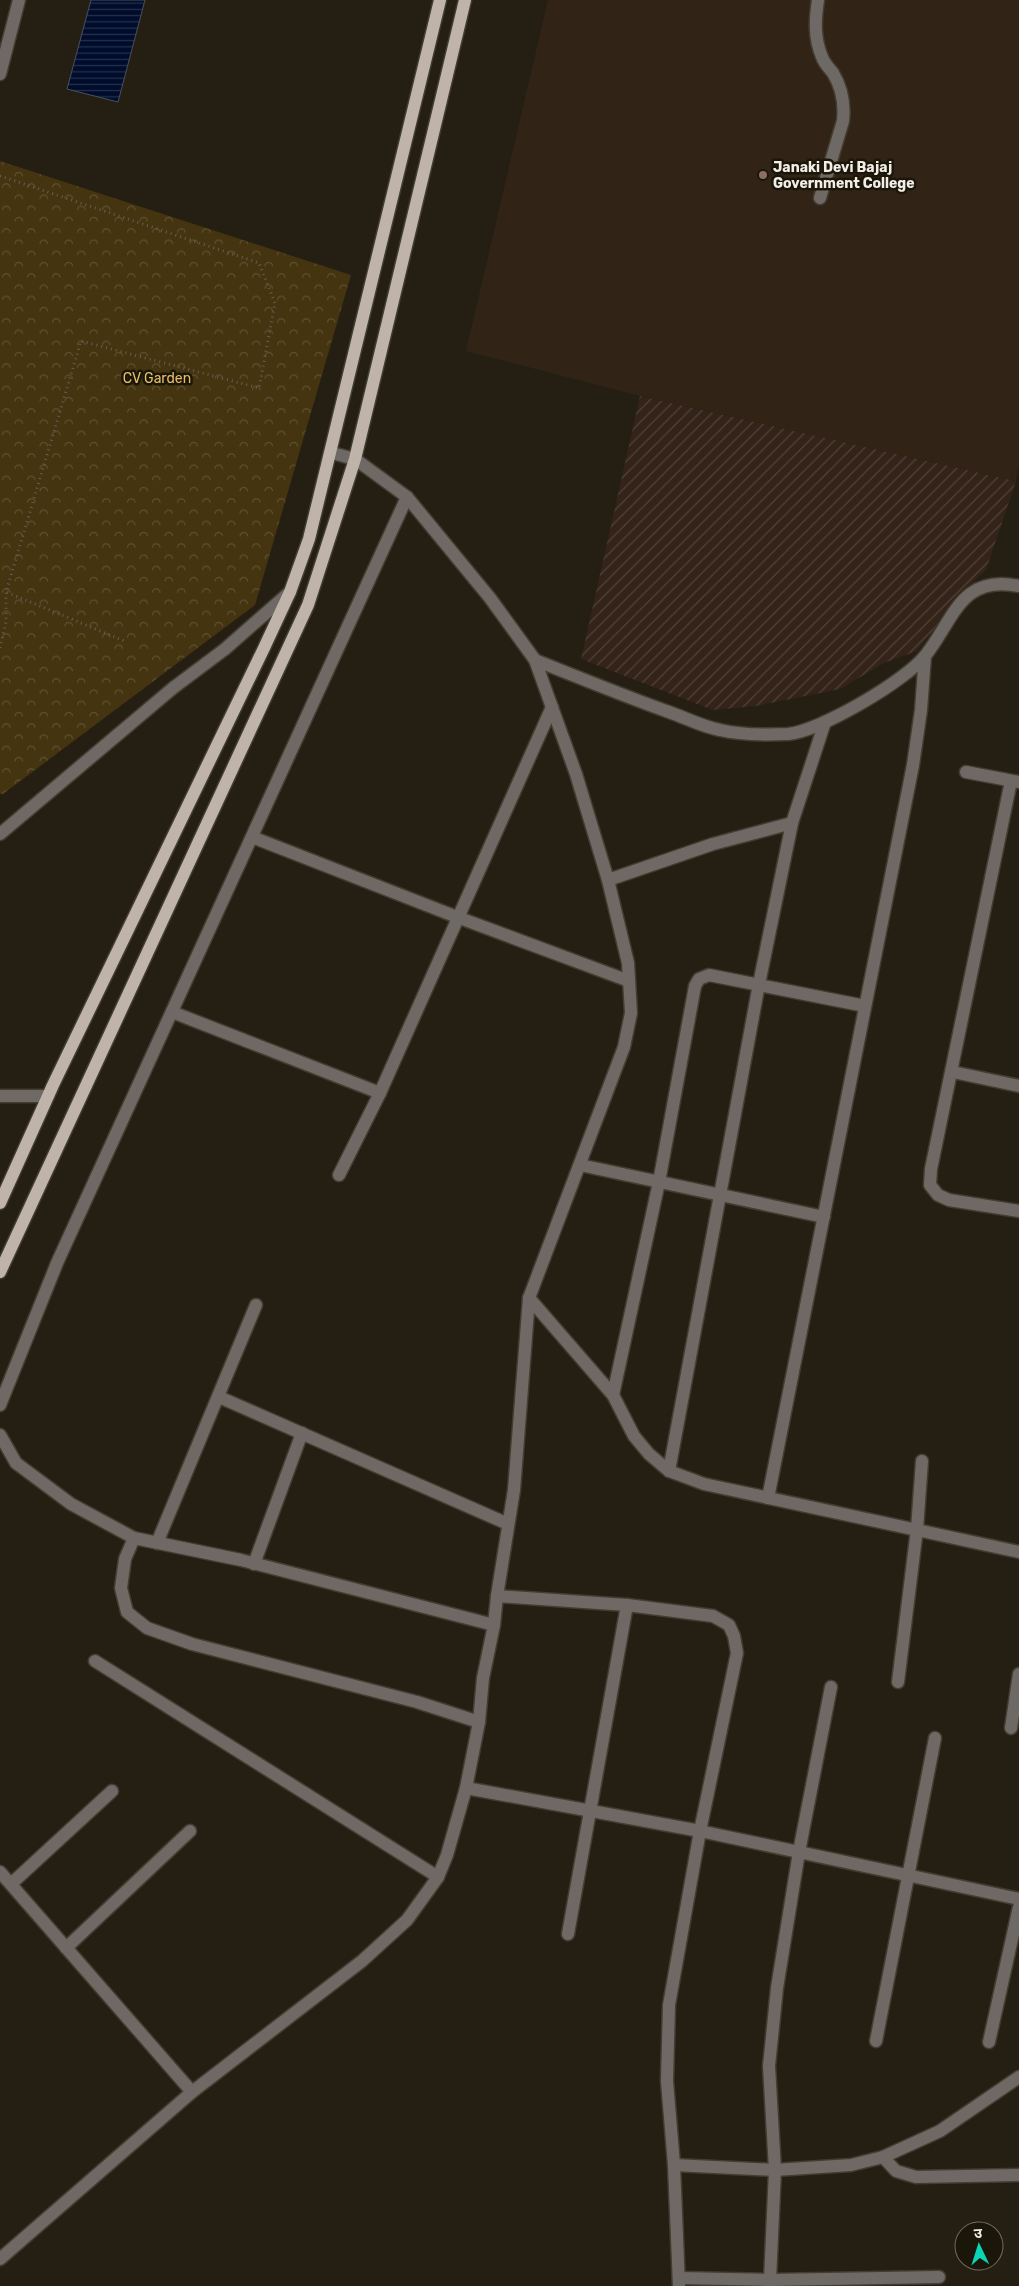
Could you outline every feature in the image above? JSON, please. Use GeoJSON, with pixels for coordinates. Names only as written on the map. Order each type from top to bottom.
{"type":"FeatureCollection","features":[{"type":"Feature","properties":{"kind":"main road"},"geometry":{"type":"LineString","coordinates":[[0,1204],[48,1096],[290,592],[309,539],[332,453],[440,0]]}},
{"type":"Feature","properties":{"kind":"main road"},"geometry":{"type":"LineString","coordinates":[[0,1272],[308,605],[355,459],[466,0]]}},
{"type":"Feature","properties":{"kind":"street"},"geometry":{"type":"LineString","coordinates":[[0,74],[19,0]]}},
{"type":"Feature","properties":{"kind":"street"},"geometry":{"type":"LineString","coordinates":[[818,0],[815,23],[818,44],[822,59],[839,84],[844,108],[843,121],[820,198]]}},
{"type":"Feature","properties":{"kind":"street"},"geometry":{"type":"LineString","coordinates":[[0,2259],[192,2092],[362,1961],[406,1920],[438,1877],[466,1788],[479,1722],[483,1678],[494,1625],[496,1596],[514,1490],[529,1298],[624,1047],[631,1012],[628,964],[608,880],[576,774],[535,660],[490,598],[407,497],[355,459],[332,453]]}},
{"type":"Feature","properties":{"kind":"street"},"geometry":{"type":"LineString","coordinates":[[0,1405],[57,1263],[407,497]]}},
{"type":"Feature","properties":{"kind":"street"},"geometry":{"type":"LineString","coordinates":[[535,660],[627,697],[719,730],[759,734],[790,734],[825,722],[906,674],[925,656],[957,605],[981,587],[1004,583],[1019,586]]}},
{"type":"Feature","properties":{"kind":"street"},"geometry":{"type":"LineString","coordinates":[[0,834],[173,688],[225,649],[290,592]]}},
{"type":"Feature","properties":{"kind":"street"},"geometry":{"type":"LineString","coordinates":[[768,1498],[913,765],[921,710],[925,656]]}},
{"type":"Feature","properties":{"kind":"street"},"geometry":{"type":"LineString","coordinates":[[339,1175],[380,1093],[552,708]]}},
{"type":"Feature","properties":{"kind":"street"},"geometry":{"type":"LineString","coordinates":[[669,1471],[759,984],[792,823],[825,722]]}},
{"type":"Feature","properties":{"kind":"street"},"geometry":{"type":"LineString","coordinates":[[966,772],[1015,781],[931,1169],[930,1186],[938,1194],[949,1200],[1019,1211]]}},
{"type":"Feature","properties":{"kind":"street"},"geometry":{"type":"LineString","coordinates":[[608,880],[713,844],[792,823]]}},
{"type":"Feature","properties":{"kind":"street"},"geometry":{"type":"LineString","coordinates":[[252,837],[457,917],[629,981]]}},
{"type":"Feature","properties":{"kind":"street"},"geometry":{"type":"LineString","coordinates":[[613,1396],[659,1182],[695,986],[699,979],[709,975],[865,1006]]}},
{"type":"Feature","properties":{"kind":"street"},"geometry":{"type":"LineString","coordinates":[[172,1012],[380,1093]]}},
{"type":"Feature","properties":{"kind":"street"},"geometry":{"type":"LineString","coordinates":[[953,1072],[1019,1086]]}},
{"type":"Feature","properties":{"kind":"street"},"geometry":{"type":"LineString","coordinates":[[0,1096],[48,1096]]}},
{"type":"Feature","properties":{"kind":"street"},"geometry":{"type":"LineString","coordinates":[[580,1165],[824,1217]]}},
{"type":"Feature","properties":{"kind":"street"},"geometry":{"type":"LineString","coordinates":[[529,1298],[613,1396],[634,1436],[649,1454],[669,1471],[704,1484],[1019,1552]]}},
{"type":"Feature","properties":{"kind":"street"},"geometry":{"type":"LineString","coordinates":[[157,1543],[256,1305]]}},
{"type":"Feature","properties":{"kind":"street"},"geometry":{"type":"LineString","coordinates":[[219,1396],[508,1524]]}},
{"type":"Feature","properties":{"kind":"street"},"geometry":{"type":"LineString","coordinates":[[254,1564],[302,1433]]}},
{"type":"Feature","properties":{"kind":"street"},"geometry":{"type":"LineString","coordinates":[[0,1435],[16,1463],[71,1504],[134,1538],[254,1564],[494,1625]]}},
{"type":"Feature","properties":{"kind":"street"},"geometry":{"type":"LineString","coordinates":[[898,1682],[917,1529],[922,1461]]}},
{"type":"Feature","properties":{"kind":"street"},"geometry":{"type":"LineString","coordinates":[[134,1538],[125,1559],[122,1588],[127,1612],[147,1628],[192,1644],[418,1702],[479,1722]]}},
{"type":"Feature","properties":{"kind":"street"},"geometry":{"type":"LineString","coordinates":[[496,1596],[627,1605],[713,1616],[729,1625],[734,1636],[737,1653],[700,1830],[669,2005],[667,2081],[674,2165],[679,2282],[939,2277]]}},
{"type":"Feature","properties":{"kind":"street"},"geometry":{"type":"LineString","coordinates":[[568,1934],[627,1605]]}},
{"type":"Feature","properties":{"kind":"street"},"geometry":{"type":"LineString","coordinates":[[95,1661],[438,1877]]}},
{"type":"Feature","properties":{"kind":"street"},"geometry":{"type":"LineString","coordinates":[[1011,1728],[1019,1674]]}},
{"type":"Feature","properties":{"kind":"street"},"geometry":{"type":"LineString","coordinates":[[770,2280],[775,2170],[769,2066],[777,1988],[799,1852],[831,1687]]}},
{"type":"Feature","properties":{"kind":"street"},"geometry":{"type":"LineString","coordinates":[[876,2041],[935,1738]]}},
{"type":"Feature","properties":{"kind":"street"},"geometry":{"type":"LineString","coordinates":[[466,1788],[700,1830],[910,1874],[1019,1900]]}},
{"type":"Feature","properties":{"kind":"street"},"geometry":{"type":"LineString","coordinates":[[11,1884],[112,1791]]}},
{"type":"Feature","properties":{"kind":"street"},"geometry":{"type":"LineString","coordinates":[[66,1948],[190,1831]]}},
{"type":"Feature","properties":{"kind":"street"},"geometry":{"type":"LineString","coordinates":[[0,1872],[192,2092]]}},
{"type":"Feature","properties":{"kind":"street"},"geometry":{"type":"LineString","coordinates":[[989,2042],[1019,1907]]}},
{"type":"Feature","properties":{"kind":"street"},"geometry":{"type":"LineString","coordinates":[[674,2165],[775,2170],[851,2165],[883,2157],[940,2131],[1019,2077]]}},
{"type":"Feature","properties":{"kind":"street"},"geometry":{"type":"LineString","coordinates":[[883,2157],[896,2171],[916,2177],[1019,2175]]}},
{"type":"Feature","properties":{"kind":"path"},"geometry":{"type":"LineString","coordinates":[[0,176],[259,263],[274,302],[258,388],[81,340],[6,592],[6,622],[0,648]]}},
{"type":"Feature","properties":{"kind":"path"},"geometry":{"type":"LineString","coordinates":[[6,592],[126,642]]}},
{"type":"Feature","properties":{"kind":"shaded area","name":"Janaki Devi Bajaj Government College"},"geometry":{"type":"Polygon","coordinates":[[[548,0],[1019,0],[1019,463],[1016,481],[640,396],[466,351],[548,0]]]}},
{"type":"Feature","properties":{"kind":"shaded area"},"geometry":{"type":"Polygon","coordinates":[[[640,396],[1016,481],[986,570],[964,590],[917,651],[884,663],[840,689],[756,706],[713,710],[581,659],[640,396]]]}},
{"type":"Feature","properties":{"kind":"green space","name":"CV Garden"},"geometry":{"type":"Polygon","coordinates":[[[0,161],[351,275],[255,605],[3,794],[0,794],[0,161]]]}},
{"type":"Feature","properties":{"kind":"water"},"geometry":{"type":"Polygon","coordinates":[[[91,0],[145,0],[118,102],[67,89],[91,0]]]}},
{"type":"Feature","properties":{"kind":"place","name":"Janaki Devi Bajaj Government College"},"geometry":{"type":"Point","coordinates":[763,175]}}]}
